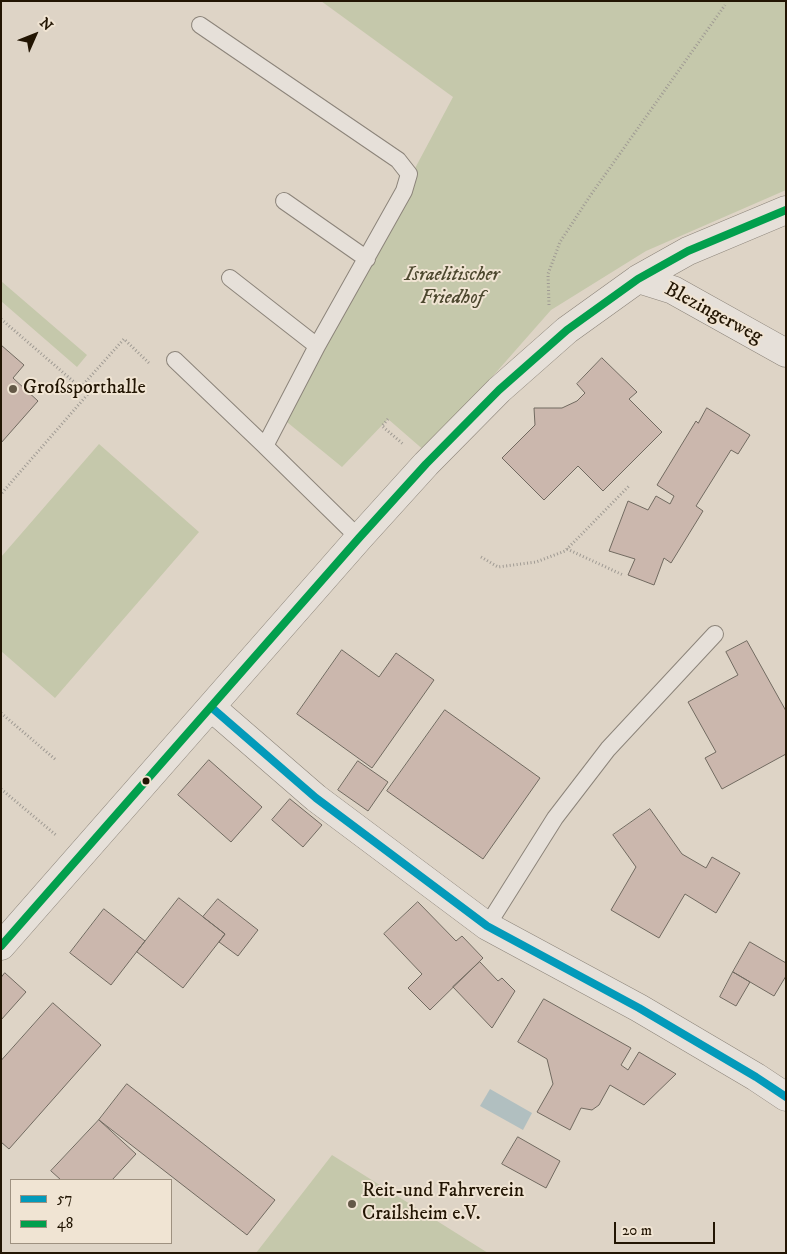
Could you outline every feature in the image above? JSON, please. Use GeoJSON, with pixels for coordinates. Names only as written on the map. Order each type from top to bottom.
{"type":"FeatureCollection","features":[{"type":"Feature","properties":{"kind":"street"},"geometry":{"type":"LineString","coordinates":[[1,946],[359,538],[426,464],[499,390],[567,330],[638,279],[688,251],[786,210]]}},
{"type":"Feature","properties":{"kind":"street","name":"Blezingerweg"},"geometry":{"type":"LineString","coordinates":[[638,279],[673,290],[786,353]]}},
{"type":"Feature","properties":{"kind":"street"},"geometry":{"type":"LineString","coordinates":[[211,706],[316,798],[487,926],[639,1008],[756,1077],[786,1097]]}},
{"type":"Feature","properties":{"kind":"lane"},"geometry":{"type":"LineString","coordinates":[[200,25],[398,160],[409,174],[404,191],[317,346],[265,446]]}},
{"type":"Feature","properties":{"kind":"lane"},"geometry":{"type":"LineString","coordinates":[[284,201],[367,259]]}},
{"type":"Feature","properties":{"kind":"lane"},"geometry":{"type":"LineString","coordinates":[[230,278],[317,346]]}},
{"type":"Feature","properties":{"kind":"lane"},"geometry":{"type":"LineString","coordinates":[[175,360],[359,538]]}},
{"type":"Feature","properties":{"kind":"lane"},"geometry":{"type":"LineString","coordinates":[[487,926],[555,818],[608,749],[715,634]]}},
{"type":"Feature","properties":{"kind":"path"},"geometry":{"type":"LineString","coordinates":[[567,330],[549,307],[548,274],[560,242],[590,196],[725,5]]}},
{"type":"Feature","properties":{"kind":"path"},"geometry":{"type":"LineString","coordinates":[[1,319],[88,394],[1,494]]}},
{"type":"Feature","properties":{"kind":"path"},"geometry":{"type":"LineString","coordinates":[[80,387],[124,339]]}},
{"type":"Feature","properties":{"kind":"path"},"geometry":{"type":"LineString","coordinates":[[481,556],[498,567],[536,562],[565,551],[629,486]]}},
{"type":"Feature","properties":{"kind":"path"},"geometry":{"type":"LineString","coordinates":[[568,549],[623,575]]}},
{"type":"Feature","properties":{"kind":"path"},"geometry":{"type":"LineString","coordinates":[[1,713],[56,760]]}},
{"type":"Feature","properties":{"kind":"path"},"geometry":{"type":"LineString","coordinates":[[1,788],[80,856]]}},
{"type":"Feature","properties":{"kind":"green space","name":"Israelitischer Friedhof"},"geometry":{"type":"Polygon","coordinates":[[[321,1],[786,1],[786,190],[646,251],[551,310],[426,452],[388,419],[342,467],[282,418],[453,97],[321,1]]]}},
{"type":"Feature","properties":{"kind":"green space"},"geometry":{"type":"Polygon","coordinates":[[[1,281],[87,355],[77,367],[1,301],[1,281]]]}},
{"type":"Feature","properties":{"kind":"green space"},"geometry":{"type":"Polygon","coordinates":[[[99,444],[199,532],[55,698],[1,651],[1,557],[99,444]]]}},
{"type":"Feature","properties":{"kind":"green space","name":"Reit-und Fahrverein Crailsheim e.V."},"geometry":{"type":"Polygon","coordinates":[[[332,1155],[488,1253],[256,1253],[332,1155]]]}},
{"type":"Feature","properties":{"kind":"shaded area"},"geometry":{"type":"Polygon","coordinates":[[[490,1089],[532,1113],[523,1130],[480,1106],[490,1089]]]}},
{"type":"Feature","properties":{"kind":"building","name":"Großsporthalle"},"geometry":{"type":"Polygon","coordinates":[[[1,345],[24,365],[13,378],[38,401],[1,443],[1,345]]]}},
{"type":"Feature","properties":{"kind":"building"},"geometry":{"type":"Polygon","coordinates":[[[602,358],[637,392],[629,399],[662,432],[603,491],[578,466],[544,500],[502,458],[535,425],[534,408],[562,408],[577,401],[585,393],[577,384],[602,358]]]}},
{"type":"Feature","properties":{"kind":"building"},"geometry":{"type":"Polygon","coordinates":[[[707,408],[750,435],[738,454],[731,450],[696,506],[703,511],[671,563],[664,558],[654,585],[628,575],[635,559],[609,551],[628,501],[648,510],[656,496],[670,504],[674,496],[657,485],[696,421],[698,423],[707,408]]]}},
{"type":"Feature","properties":{"kind":"building"},"geometry":{"type":"Polygon","coordinates":[[[747,641],[786,711],[786,754],[722,789],[705,758],[716,752],[688,702],[738,675],[726,652],[747,641]]]}},
{"type":"Feature","properties":{"kind":"building"},"geometry":{"type":"Polygon","coordinates":[[[342,650],[379,677],[396,653],[434,680],[372,768],[297,714],[342,650]]]}},
{"type":"Feature","properties":{"kind":"building"},"geometry":{"type":"Polygon","coordinates":[[[445,710],[540,778],[483,859],[387,791],[445,710]]]}},
{"type":"Feature","properties":{"kind":"building"},"geometry":{"type":"Polygon","coordinates":[[[209,760],[262,807],[231,842],[178,795],[209,760]]]}},
{"type":"Feature","properties":{"kind":"building"},"geometry":{"type":"Polygon","coordinates":[[[358,761],[388,782],[368,811],[338,790],[358,761]]]}},
{"type":"Feature","properties":{"kind":"building"},"geometry":{"type":"Polygon","coordinates":[[[290,799],[322,825],[303,847],[272,820],[290,799]]]}},
{"type":"Feature","properties":{"kind":"building"},"geometry":{"type":"Polygon","coordinates":[[[650,809],[682,854],[706,868],[712,857],[740,873],[716,913],[685,894],[659,938],[611,910],[636,867],[613,835],[650,809]]]}},
{"type":"Feature","properties":{"kind":"building"},"geometry":{"type":"Polygon","coordinates":[[[179,898],[225,934],[183,988],[137,952],[179,898]]]}},
{"type":"Feature","properties":{"kind":"building"},"geometry":{"type":"Polygon","coordinates":[[[218,899],[258,930],[238,956],[219,942],[225,934],[203,917],[218,899]]]}},
{"type":"Feature","properties":{"kind":"building"},"geometry":{"type":"Polygon","coordinates":[[[418,902],[456,941],[462,936],[483,958],[430,1010],[408,988],[422,974],[384,934],[418,902]]]}},
{"type":"Feature","properties":{"kind":"building"},"geometry":{"type":"Polygon","coordinates":[[[104,909],[145,941],[111,985],[70,953],[104,909]]]}},
{"type":"Feature","properties":{"kind":"building"},"geometry":{"type":"Polygon","coordinates":[[[750,942],[786,963],[786,976],[774,996],[733,972],[750,942]]]}},
{"type":"Feature","properties":{"kind":"building"},"geometry":{"type":"Polygon","coordinates":[[[480,962],[498,981],[502,978],[515,991],[492,1028],[453,987],[480,962]]]}},
{"type":"Feature","properties":{"kind":"building"},"geometry":{"type":"Polygon","coordinates":[[[733,972],[750,982],[736,1006],[720,997],[733,972]]]}},
{"type":"Feature","properties":{"kind":"building"},"geometry":{"type":"Polygon","coordinates":[[[5,973],[26,992],[1,1020],[1,978],[5,973]]]}},
{"type":"Feature","properties":{"kind":"building"},"geometry":{"type":"Polygon","coordinates":[[[544,999],[631,1048],[621,1065],[628,1070],[639,1052],[676,1074],[644,1105],[610,1085],[599,1105],[592,1110],[581,1108],[570,1130],[537,1112],[553,1084],[547,1059],[518,1042],[544,999]]]}},
{"type":"Feature","properties":{"kind":"building"},"geometry":{"type":"Polygon","coordinates":[[[53,1003],[101,1045],[9,1149],[1,1142],[1,1061],[53,1003]]]}},
{"type":"Feature","properties":{"kind":"building"},"geometry":{"type":"Polygon","coordinates":[[[127,1084],[275,1200],[247,1235],[99,1120],[127,1084]]]}},
{"type":"Feature","properties":{"kind":"building"},"geometry":{"type":"Polygon","coordinates":[[[99,1120],[136,1154],[113,1179],[60,1179],[51,1171],[99,1120]]]}},
{"type":"Feature","properties":{"kind":"building"},"geometry":{"type":"Polygon","coordinates":[[[518,1137],[560,1161],[546,1188],[502,1164],[518,1137]]]}},
{"type":"Feature","properties":{"kind":"transit line","name":"48"},"geometry":{"type":"LineString","coordinates":[[1,946],[359,538],[426,464],[499,390],[567,330],[638,279],[688,251],[786,210]]}},
{"type":"Feature","properties":{"kind":"transit line","name":"57"},"geometry":{"type":"LineString","coordinates":[[211,707],[316,798],[487,926],[639,1008],[756,1077],[786,1097]]}},
{"type":"Feature","properties":{"kind":"place","name":"Großsporthalle"},"geometry":{"type":"Point","coordinates":[13,389]}},
{"type":"Feature","properties":{"kind":"place","name":"Reit-und Fahrverein Crailsheim e.V."},"geometry":{"type":"Point","coordinates":[352,1204]}}]}
